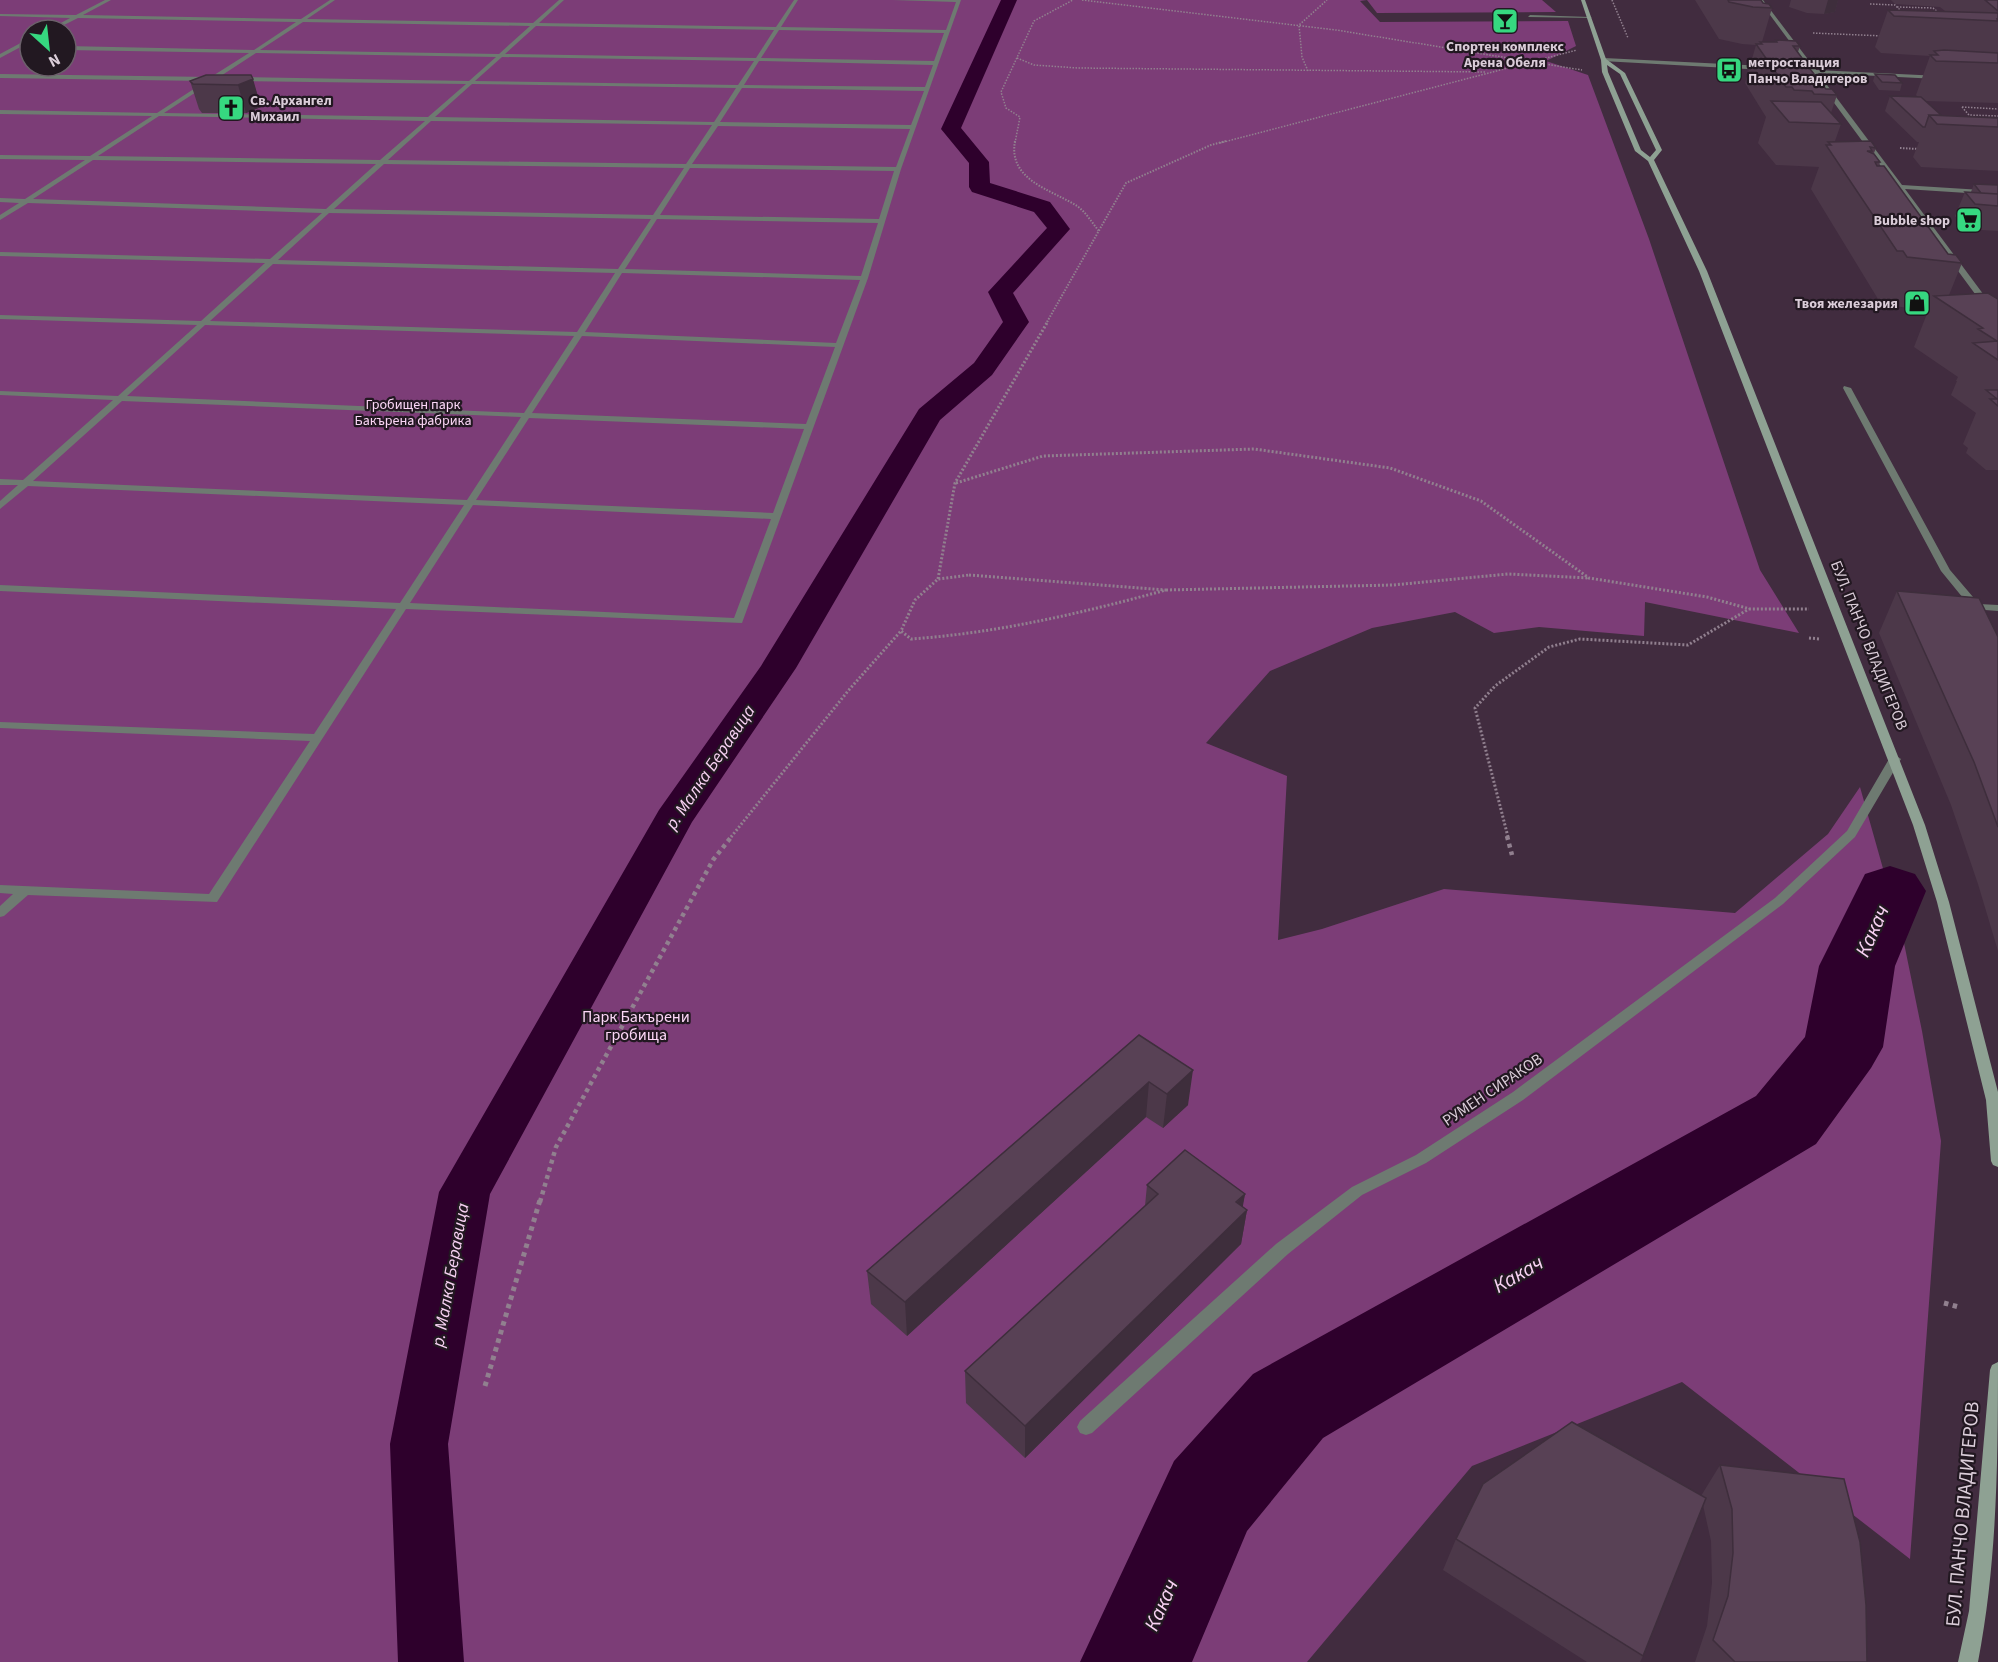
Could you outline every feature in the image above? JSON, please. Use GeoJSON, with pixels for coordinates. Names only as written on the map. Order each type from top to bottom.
{"type":"FeatureCollection","features":[{"type":"Feature","properties":{"kind":"street"},"geometry":{"type":"LineString","coordinates":[[76,17],[109,0]]}},
{"type":"Feature","properties":{"kind":"street"},"geometry":{"type":"LineString","coordinates":[[0,218],[333,0]]}},
{"type":"Feature","properties":{"kind":"street"},"geometry":{"type":"LineString","coordinates":[[0,506],[562,0]]}},
{"type":"Feature","properties":{"kind":"street"},"geometry":{"type":"LineString","coordinates":[[0,889],[213,899],[796,0]]}},
{"type":"Feature","properties":{"kind":"street"},"geometry":{"type":"LineString","coordinates":[[0,588],[738,621],[864,278],[898,169],[958,0],[895,0]]}},
{"type":"Feature","properties":{"kind":"street","name":"БУЛ. ПАНЧО ВЛАДИГЕРОВ"},"geometry":{"type":"LineString","coordinates":[[1583,0],[1604,60],[1605,72],[1638,151],[1651,160],[1703,271],[1919,825],[1943,902],[1993,1100],[1998,1161]]}},
{"type":"Feature","properties":{"kind":"street"},"geometry":{"type":"LineString","coordinates":[[1761,0],[1998,319]]}},
{"type":"Feature","properties":{"kind":"street"},"geometry":{"type":"LineString","coordinates":[[0,15],[948,32]]}},
{"type":"Feature","properties":{"kind":"street"},"geometry":{"type":"LineString","coordinates":[[1530,16],[1590,18]]}},
{"type":"Feature","properties":{"kind":"street"},"geometry":{"type":"LineString","coordinates":[[0,46],[18,47]]}},
{"type":"Feature","properties":{"kind":"street"},"geometry":{"type":"LineString","coordinates":[[0,56],[18,47]]}},
{"type":"Feature","properties":{"kind":"street"},"geometry":{"type":"LineString","coordinates":[[78,48],[937,63]]}},
{"type":"Feature","properties":{"kind":"street"},"geometry":{"type":"LineString","coordinates":[[1604,60],[1767,68]]}},
{"type":"Feature","properties":{"kind":"street","name":"БУЛ. ПАНЧО ВЛАДИГЕРОВ"},"geometry":{"type":"LineString","coordinates":[[1604,60],[1622,73],[1659,150],[1651,160]]}},
{"type":"Feature","properties":{"kind":"street"},"geometry":{"type":"LineString","coordinates":[[1802,70],[1950,77]]}},
{"type":"Feature","properties":{"kind":"street"},"geometry":{"type":"LineString","coordinates":[[0,76],[224,79]]}},
{"type":"Feature","properties":{"kind":"street"},"geometry":{"type":"LineString","coordinates":[[236,79],[926,89]]}},
{"type":"Feature","properties":{"kind":"street"},"geometry":{"type":"LineString","coordinates":[[0,112],[913,127]]}},
{"type":"Feature","properties":{"kind":"street"},"geometry":{"type":"LineString","coordinates":[[0,157],[898,169]]}},
{"type":"Feature","properties":{"kind":"street"},"geometry":{"type":"LineString","coordinates":[[1900,187],[1998,193]]}},
{"type":"Feature","properties":{"kind":"street"},"geometry":{"type":"LineString","coordinates":[[0,200],[327,211],[883,221]]}},
{"type":"Feature","properties":{"kind":"street"},"geometry":{"type":"LineString","coordinates":[[0,254],[864,278]]}},
{"type":"Feature","properties":{"kind":"street"},"geometry":{"type":"LineString","coordinates":[[0,317],[580,333],[840,345]]}},
{"type":"Feature","properties":{"kind":"street"},"geometry":{"type":"LineString","coordinates":[[1847,388],[1946,571],[1976,607],[1998,609]]}},
{"type":"Feature","properties":{"kind":"street"},"geometry":{"type":"LineString","coordinates":[[0,393],[808,427]]}},
{"type":"Feature","properties":{"kind":"street"},"geometry":{"type":"LineString","coordinates":[[0,482],[777,516]]}},
{"type":"Feature","properties":{"kind":"street"},"geometry":{"type":"LineString","coordinates":[[0,725],[318,738]]}},
{"type":"Feature","properties":{"kind":"street","name":"РУМЕН СИРАКОВ"},"geometry":{"type":"LineString","coordinates":[[1086,1427],[1282,1249],[1315,1222],[1357,1191],[1421,1159],[1518,1096],[1779,901],[1851,834],[1895,759]]}},
{"type":"Feature","properties":{"kind":"street"},"geometry":{"type":"LineString","coordinates":[[0,913],[26,890]]}},
{"type":"Feature","properties":{"kind":"street","name":"БУЛ. ПАНЧО ВЛАДИГЕРОВ"},"geometry":{"type":"LineString","coordinates":[[1968,1662],[1978,1611],[1998,1370]]}},
{"type":"Feature","properties":{"kind":"path"},"geometry":{"type":"LineString","coordinates":[[1073,0],[1034,21],[1001,92],[1006,108],[1020,117],[1013,153],[1022,175],[1080,208],[1099,231]]}},
{"type":"Feature","properties":{"kind":"path"},"geometry":{"type":"LineString","coordinates":[[1082,0],[1140,9],[1299,25],[1432,44],[1583,70]]}},
{"type":"Feature","properties":{"kind":"path"},"geometry":{"type":"LineString","coordinates":[[1299,25],[1327,0]]}},
{"type":"Feature","properties":{"kind":"path"},"geometry":{"type":"LineString","coordinates":[[1612,0],[1630,44]]}},
{"type":"Feature","properties":{"kind":"path"},"geometry":{"type":"LineString","coordinates":[[1870,4],[1933,8],[1940,15],[1930,14]]}},
{"type":"Feature","properties":{"kind":"path"},"geometry":{"type":"LineString","coordinates":[[1896,7],[1903,13]]}},
{"type":"Feature","properties":{"kind":"path"},"geometry":{"type":"LineString","coordinates":[[1299,25],[1302,57],[1308,71]]}},
{"type":"Feature","properties":{"kind":"path"},"geometry":{"type":"LineString","coordinates":[[1784,32],[1892,36]]}},
{"type":"Feature","properties":{"kind":"path"},"geometry":{"type":"LineString","coordinates":[[938,579],[955,483],[1126,183],[1211,145],[1585,48]]}},
{"type":"Feature","properties":{"kind":"path"},"geometry":{"type":"LineString","coordinates":[[1017,58],[1034,64],[1078,68],[1491,72]]}},
{"type":"Feature","properties":{"kind":"path"},"geometry":{"type":"LineString","coordinates":[[1998,109],[1962,107],[1969,115],[1998,116]]}},
{"type":"Feature","properties":{"kind":"path"},"geometry":{"type":"LineString","coordinates":[[1993,116],[1998,121]]}},
{"type":"Feature","properties":{"kind":"path"},"geometry":{"type":"LineString","coordinates":[[1869,146],[1928,149]]}},
{"type":"Feature","properties":{"kind":"path"},"geometry":{"type":"LineString","coordinates":[[955,483],[1043,456],[1254,449],[1390,468],[1481,501],[1589,578]]}},
{"type":"Feature","properties":{"kind":"path"},"geometry":{"type":"LineString","coordinates":[[485,1386],[556,1148],[713,860],[848,691],[901,631],[915,600],[938,579],[969,575],[1166,590],[1393,585],[1508,574],[1589,578],[1707,597],[1749,609],[1833,609]]}},
{"type":"Feature","properties":{"kind":"path"},"geometry":{"type":"LineString","coordinates":[[901,631],[911,639],[955,636],[1064,618],[1166,590]]}},
{"type":"Feature","properties":{"kind":"path"},"geometry":{"type":"LineString","coordinates":[[1512,855],[1475,708],[1495,686],[1549,647],[1580,639],[1688,645],[1749,609]]}},
{"type":"Feature","properties":{"kind":"path"},"geometry":{"type":"LineString","coordinates":[[1809,638],[1821,639]]}},
{"type":"Feature","properties":{"kind":"path"},"geometry":{"type":"LineString","coordinates":[[1944,1303],[1959,1307]]}},
{"type":"Feature","properties":{"kind":"green space","name":"Парк Бакърени гробища"},"geometry":{"type":"Polygon","coordinates":[[[0,0],[1367,0],[1360,1],[1380,22],[1568,21],[1576,46],[1546,61],[1588,75],[1649,239],[1760,570],[1799,633],[1645,602],[1644,636],[1539,627],[1494,633],[1455,612],[1372,628],[1270,671],[1206,743],[1287,776],[1278,940],[1322,929],[1444,889],[1735,913],[1828,834],[1860,787],[1904,943],[1941,1141],[1910,1559],[1682,1382],[1472,1466],[1307,1662],[0,1662],[0,0]]]}},
{"type":"Feature","properties":{"kind":"green space"},"geometry":{"type":"Polygon","coordinates":[[[1367,0],[1542,0],[1556,12],[1377,13],[1367,0]]]}},
{"type":"Feature","properties":{"kind":"building"},"geometry":{"type":"Polygon","coordinates":[[[1728,0],[1761,0],[1772,8],[1753,7],[1728,0]]]}},
{"type":"Feature","properties":{"kind":"building"},"geometry":{"type":"Polygon","coordinates":[[[1985,0],[1998,0],[1998,11],[1985,0]]]}},
{"type":"Feature","properties":{"kind":"building"},"geometry":{"type":"Polygon","coordinates":[[[1888,10],[1998,13],[1998,21],[1894,16],[1888,10]]]}},
{"type":"Feature","properties":{"kind":"building"},"geometry":{"type":"Polygon","coordinates":[[[1776,40],[1796,41],[1800,46],[1793,46],[1822,85],[1826,89],[1832,89],[1837,95],[1814,94],[1812,91],[1786,87],[1756,44],[1777,42],[1776,40]]]}},
{"type":"Feature","properties":{"kind":"building"},"geometry":{"type":"Polygon","coordinates":[[[1934,51],[1998,53],[1998,63],[1936,61],[1930,55],[1938,55],[1934,51]]]}},
{"type":"Feature","properties":{"kind":"building"},"geometry":{"type":"Polygon","coordinates":[[[1875,74],[1895,75],[1902,83],[1882,82],[1875,74]]]}},
{"type":"Feature","properties":{"kind":"building"},"geometry":{"type":"Polygon","coordinates":[[[206,75],[251,75],[253,79],[238,85],[193,84],[190,81],[206,75]]]}},
{"type":"Feature","properties":{"kind":"building"},"geometry":{"type":"Polygon","coordinates":[[[1890,96],[1921,97],[1941,115],[1929,115],[1923,127],[1890,96]]]}},
{"type":"Feature","properties":{"kind":"building"},"geometry":{"type":"Polygon","coordinates":[[[1771,101],[1821,102],[1841,124],[1789,122],[1771,101]]]}},
{"type":"Feature","properties":{"kind":"building"},"geometry":{"type":"Polygon","coordinates":[[[1929,115],[1998,118],[1998,127],[1937,124],[1929,115]]]}},
{"type":"Feature","properties":{"kind":"building"},"geometry":{"type":"Polygon","coordinates":[[[1871,141],[1876,148],[1870,147],[1872,151],[1867,151],[1874,154],[1880,162],[1875,162],[1877,166],[1884,166],[1948,254],[1956,255],[1962,263],[1907,257],[1903,251],[1897,251],[1826,145],[1831,145],[1828,142],[1871,141]]]}},
{"type":"Feature","properties":{"kind":"building"},"geometry":{"type":"Polygon","coordinates":[[[1974,184],[1998,185],[1998,194],[1981,193],[1974,184]]]}},
{"type":"Feature","properties":{"kind":"building"},"geometry":{"type":"Polygon","coordinates":[[[1965,192],[1998,194],[1998,206],[1975,204],[1965,192]]]}},
{"type":"Feature","properties":{"kind":"building"},"geometry":{"type":"Polygon","coordinates":[[[1988,293],[1998,299],[1998,360],[1973,343],[1997,341],[1978,329],[1983,328],[1934,296],[1988,293]]]}},
{"type":"Feature","properties":{"kind":"building"},"geometry":{"type":"Polygon","coordinates":[[[1986,390],[1998,390],[1998,406],[1990,399],[1997,399],[1986,390]]]}},
{"type":"Feature","properties":{"kind":"building"},"geometry":{"type":"Polygon","coordinates":[[[1897,591],[1979,598],[1998,637],[1998,827],[1974,762],[1897,591]]]}},
{"type":"Feature","properties":{"kind":"building"},"geometry":{"type":"Polygon","coordinates":[[[1139,1035],[1193,1070],[1167,1094],[1149,1082],[905,1302],[867,1271],[1139,1035]]]}},
{"type":"Feature","properties":{"kind":"building"},"geometry":{"type":"Polygon","coordinates":[[[1185,1150],[1245,1194],[1236,1202],[1247,1210],[1025,1426],[965,1371],[1158,1194],[1147,1185],[1185,1150]]]}},
{"type":"Feature","properties":{"kind":"building"},"geometry":{"type":"Polygon","coordinates":[[[1572,1422],[1706,1498],[1643,1656],[1456,1539],[1483,1484],[1572,1422]]]}},
{"type":"Feature","properties":{"kind":"building"},"geometry":{"type":"Polygon","coordinates":[[[1720,1465],[1844,1479],[1860,1542],[1866,1605],[1867,1662],[1735,1662],[1713,1640],[1728,1596],[1733,1553],[1732,1509],[1720,1465]]]}},
{"type":"Feature","properties":{"kind":"waterway","name":"р. Малка Беравица"},"geometry":{"type":"LineString","coordinates":[[431,1662],[419,1444],[465,1192],[673,819],[778,668],[929,415],[983,369],[1016,322],[1000,292],[1059,229],[1042,207],[980,187],[979,162],[951,129],[1009,0]]}},
{"type":"Feature","properties":{"kind":"waterway","name":"Какач"},"geometry":{"type":"LineString","coordinates":[[1136,1662],[1210,1496],[1288,1406],[1786,1120],[1843,1047],[1857,966],[1890,891]]}},
{"type":"Feature","properties":{"kind":"place","name":"Спортен комплекс Арена Обеля"},"geometry":{"type":"Point","coordinates":[1505,21]}},
{"type":"Feature","properties":{"kind":"place","name":"метростанция Панчо Владигеров"},"geometry":{"type":"Point","coordinates":[1729,70]}},
{"type":"Feature","properties":{"kind":"place","name":"Св. Архангел Михаил"},"geometry":{"type":"Point","coordinates":[231,108]}},
{"type":"Feature","properties":{"kind":"place","name":"Bubble shop"},"geometry":{"type":"Point","coordinates":[1969,220]}},
{"type":"Feature","properties":{"kind":"place","name":"Твоя железария"},"geometry":{"type":"Point","coordinates":[1917,303]}},
{"type":"Feature","properties":{"kind":"park label","name":"Гробищен парк Бакърена фабрика"},"geometry":{"type":"Point","coordinates":[413,412]}}]}
